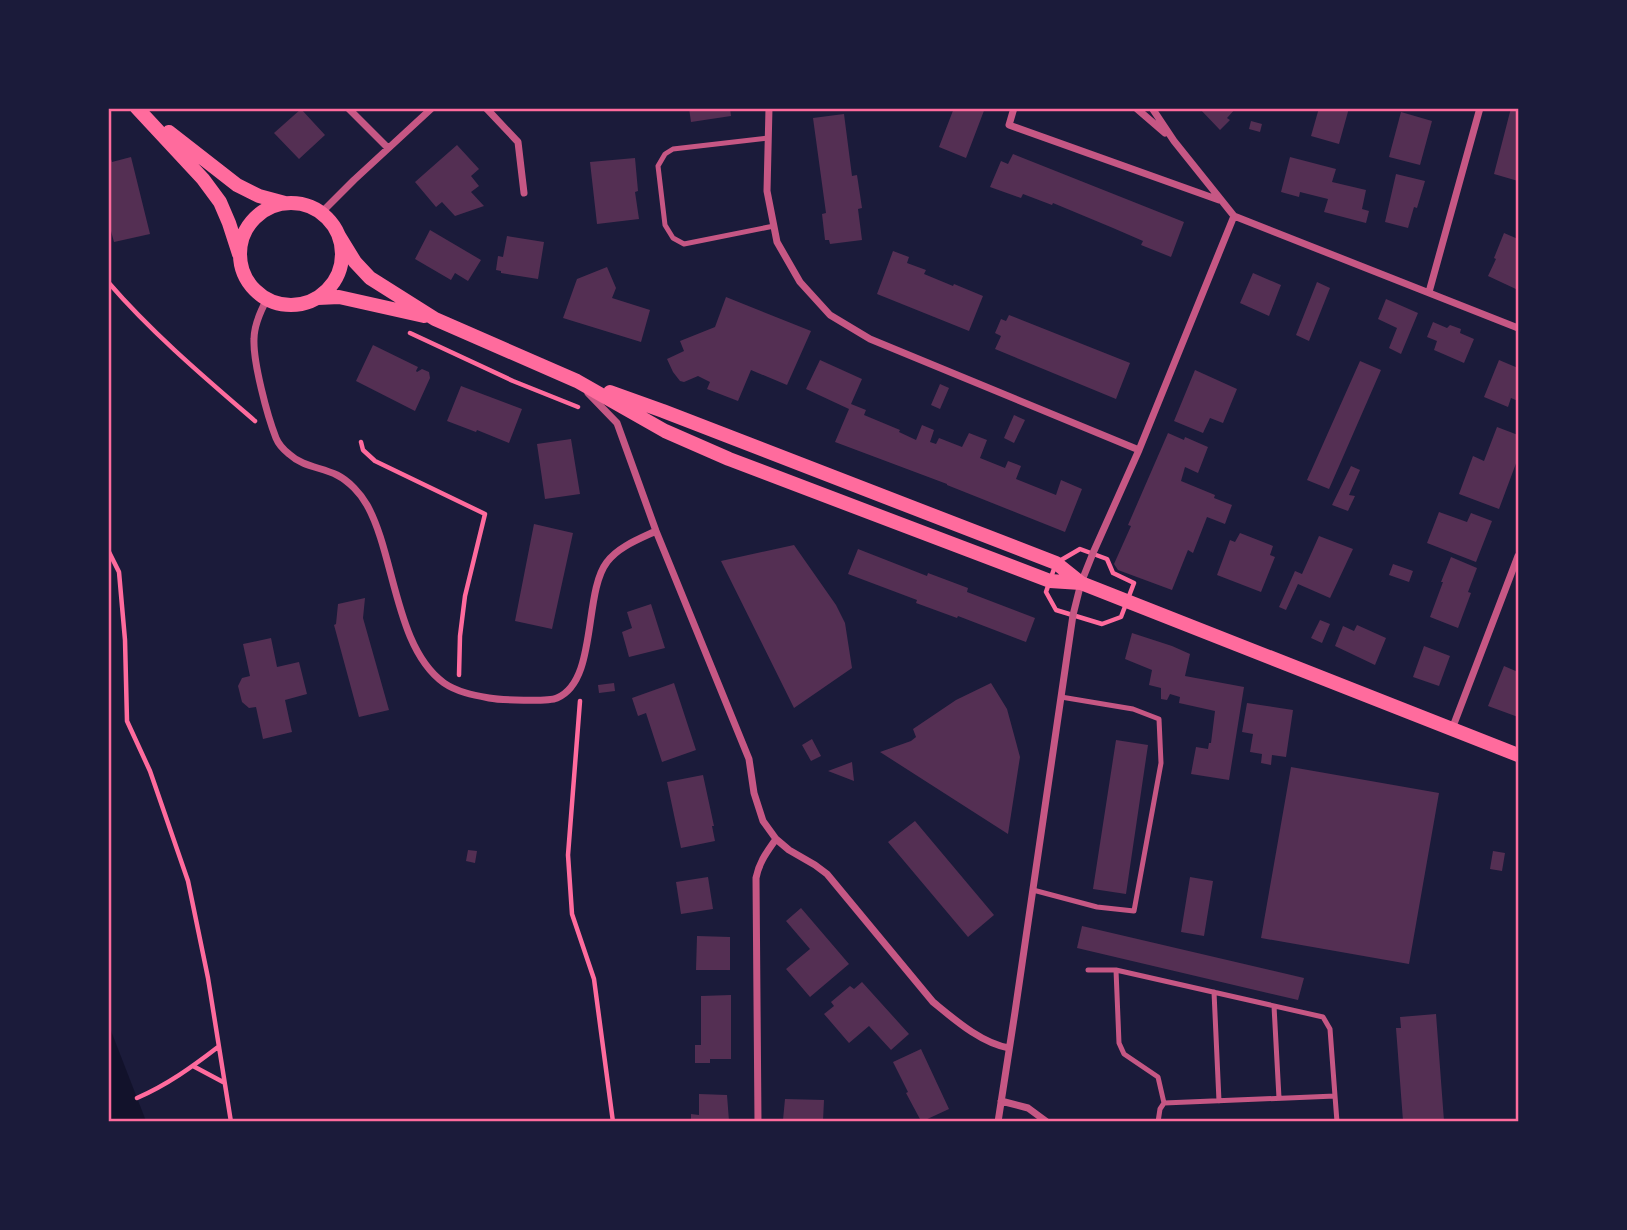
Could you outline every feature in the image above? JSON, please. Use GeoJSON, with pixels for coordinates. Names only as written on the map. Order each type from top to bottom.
{"type":"FeatureCollection","features":[{"type":"Feature","properties":{"kind":"main road"},"geometry":{"type":"LineString","coordinates":[[138,108],[237,185],[259,196],[310,207],[321,213],[332,223],[355,262],[370,278],[435,319],[577,381],[663,411],[1056,563],[1081,583],[1518,755]]}},
{"type":"Feature","properties":{"kind":"main road"},"geometry":{"type":"LineString","coordinates":[[138,108],[220,202],[247,281],[267,299],[279,304],[293,305],[318,298],[339,297],[435,319]]}},
{"type":"Feature","properties":{"kind":"main road"},"geometry":{"type":"LineString","coordinates":[[240,255],[248,226],[258,215],[286,203]]}},
{"type":"Feature","properties":{"kind":"main road"},"geometry":{"type":"LineString","coordinates":[[318,298],[331,286],[340,271],[342,254],[339,236]]}},
{"type":"Feature","properties":{"kind":"main road"},"geometry":{"type":"LineString","coordinates":[[577,381],[665,431],[729,459],[1050,581],[1081,583]]}},
{"type":"Feature","properties":{"kind":"street"},"geometry":{"type":"LineString","coordinates":[[348,108],[388,148]]}},
{"type":"Feature","properties":{"kind":"street"},"geometry":{"type":"LineString","coordinates":[[321,213],[432,108]]}},
{"type":"Feature","properties":{"kind":"street"},"geometry":{"type":"LineString","coordinates":[[486,108],[518,142],[524,193]]}},
{"type":"Feature","properties":{"kind":"street"},"geometry":{"type":"LineString","coordinates":[[769,108],[767,191],[777,242],[800,282],[830,315],[870,339],[1139,450]]}},
{"type":"Feature","properties":{"kind":"street"},"geometry":{"type":"LineString","coordinates":[[1014,108],[1009,125],[1221,200]]}},
{"type":"Feature","properties":{"kind":"street"},"geometry":{"type":"LineString","coordinates":[[1136,108],[1174,141]]}},
{"type":"Feature","properties":{"kind":"street"},"geometry":{"type":"LineString","coordinates":[[1152,108],[1174,141],[1234,216],[1518,328]]}},
{"type":"Feature","properties":{"kind":"street"},"geometry":{"type":"LineString","coordinates":[[1429,292],[1480,108]]}},
{"type":"Feature","properties":{"kind":"street"},"geometry":{"type":"LineString","coordinates":[[998,1122],[1073,615],[1081,583],[1139,450],[1234,216]]}},
{"type":"Feature","properties":{"kind":"street"},"geometry":{"type":"LineString","coordinates":[[267,299],[259,313],[254,339],[257,370],[277,441],[289,455],[304,465],[337,475],[359,493],[376,528],[418,654],[433,674],[456,689],[496,700],[557,698],[573,684],[583,660],[599,575],[607,561],[634,541],[656,531]]}},
{"type":"Feature","properties":{"kind":"street"},"geometry":{"type":"LineString","coordinates":[[577,381],[617,423],[656,531],[750,758],[754,793],[763,821],[776,839],[789,850],[827,874],[933,1002],[983,1038],[1009,1048]]}},
{"type":"Feature","properties":{"kind":"street"},"geometry":{"type":"LineString","coordinates":[[1452,729],[1518,555]]}},
{"type":"Feature","properties":{"kind":"street"},"geometry":{"type":"LineString","coordinates":[[758,1122],[756,878],[765,853],[776,839]]}},
{"type":"Feature","properties":{"kind":"street"},"geometry":{"type":"LineString","coordinates":[[1001,1101],[1028,1108],[1047,1122]]}},
{"type":"Feature","properties":{"kind":"lane"},"geometry":{"type":"LineString","coordinates":[[768,138],[673,149],[665,154],[658,166],[665,225],[673,238],[684,244],[774,226]]}},
{"type":"Feature","properties":{"kind":"lane"},"geometry":{"type":"LineString","coordinates":[[1033,890],[1097,907],[1134,911],[1161,762],[1159,719],[1133,709],[1061,697]]}},
{"type":"Feature","properties":{"kind":"lane"},"geometry":{"type":"LineString","coordinates":[[1088,970],[1116,970],[1323,1017],[1331,1029],[1337,1122]]}},
{"type":"Feature","properties":{"kind":"lane"},"geometry":{"type":"LineString","coordinates":[[1116,970],[1119,1043],[1124,1054],[1158,1077],[1164,1103],[1158,1122]]}},
{"type":"Feature","properties":{"kind":"lane"},"geometry":{"type":"LineString","coordinates":[[1214,992],[1219,1101]]}},
{"type":"Feature","properties":{"kind":"lane"},"geometry":{"type":"LineString","coordinates":[[1274,1006],[1279,1098]]}},
{"type":"Feature","properties":{"kind":"lane"},"geometry":{"type":"LineString","coordinates":[[1164,1103],[1335,1096]]}},
{"type":"Feature","properties":{"kind":"path"},"geometry":{"type":"LineString","coordinates":[[108,282],[195,369],[277,441]]}},
{"type":"Feature","properties":{"kind":"path"},"geometry":{"type":"LineString","coordinates":[[361,442],[363,450],[375,461],[485,514],[465,596],[456,689]]}},
{"type":"Feature","properties":{"kind":"path"},"geometry":{"type":"LineString","coordinates":[[108,550],[119,572],[125,640],[127,721],[150,771],[188,881],[208,978],[231,1122]]}},
{"type":"Feature","properties":{"kind":"path"},"geometry":{"type":"LineString","coordinates":[[573,684],[580,696],[568,855],[572,914],[594,979],[613,1122]]}},
{"type":"Feature","properties":{"kind":"path"},"geometry":{"type":"LineString","coordinates":[[137,1098],[156,1090],[219,1046]]}},
{"type":"Feature","properties":{"kind":"path"},"geometry":{"type":"LineString","coordinates":[[193,1066],[224,1083]]}},
{"type":"Feature","properties":{"kind":"shaded area"},"geometry":{"type":"Polygon","coordinates":[[[108,1023],[146,1121],[109,1121],[108,1023]]]}},
{"type":"Feature","properties":{"kind":"building"},"geometry":{"type":"Polygon","coordinates":[[[689,108],[730,108],[731,116],[691,122],[689,108]]]}},
{"type":"Feature","properties":{"kind":"building"},"geometry":{"type":"Polygon","coordinates":[[[954,108],[985,108],[966,158],[939,147],[954,108]]]}},
{"type":"Feature","properties":{"kind":"building"},"geometry":{"type":"Polygon","coordinates":[[[1199,108],[1236,108],[1227,118],[1230,120],[1220,130],[1199,108]]]}},
{"type":"Feature","properties":{"kind":"building"},"geometry":{"type":"Polygon","coordinates":[[[1319,108],[1349,108],[1339,144],[1311,136],[1319,108]]]}},
{"type":"Feature","properties":{"kind":"building"},"geometry":{"type":"Polygon","coordinates":[[[1511,108],[1518,108],[1518,181],[1494,174],[1511,108]]]}},
{"type":"Feature","properties":{"kind":"building"},"geometry":{"type":"Polygon","coordinates":[[[301,109],[325,135],[299,159],[274,133],[301,109]]]}},
{"type":"Feature","properties":{"kind":"building"},"geometry":{"type":"Polygon","coordinates":[[[1401,112],[1432,121],[1420,165],[1389,157],[1401,112]]]}},
{"type":"Feature","properties":{"kind":"building"},"geometry":{"type":"Polygon","coordinates":[[[844,114],[852,176],[857,175],[862,208],[858,209],[862,240],[830,244],[829,240],[825,240],[822,214],[826,213],[813,118],[844,114]]]}},
{"type":"Feature","properties":{"kind":"building"},"geometry":{"type":"Polygon","coordinates":[[[1251,121],[1262,124],[1260,132],[1249,129],[1251,121]]]}},
{"type":"Feature","properties":{"kind":"building"},"geometry":{"type":"Polygon","coordinates":[[[457,145],[479,169],[471,176],[479,186],[471,192],[484,206],[455,216],[442,202],[436,207],[415,182],[457,145]]]}},
{"type":"Feature","properties":{"kind":"building"},"geometry":{"type":"Polygon","coordinates":[[[108,151],[112,162],[131,157],[150,234],[114,242],[108,220],[108,151]]]}},
{"type":"Feature","properties":{"kind":"building"},"geometry":{"type":"Polygon","coordinates":[[[1013,154],[1184,222],[1171,257],[1141,245],[1143,241],[1053,203],[1052,205],[1023,194],[1021,198],[990,187],[1001,161],[1008,164],[1013,154]]]}},
{"type":"Feature","properties":{"kind":"building"},"geometry":{"type":"Polygon","coordinates":[[[1290,157],[1336,169],[1332,182],[1366,190],[1362,209],[1369,211],[1366,223],[1324,212],[1328,199],[1300,192],[1299,197],[1281,192],[1290,157]]]}},
{"type":"Feature","properties":{"kind":"building"},"geometry":{"type":"Polygon","coordinates":[[[635,158],[638,191],[635,192],[639,219],[597,224],[590,162],[635,158]]]}},
{"type":"Feature","properties":{"kind":"building"},"geometry":{"type":"Polygon","coordinates":[[[1396,174],[1425,181],[1408,228],[1385,222],[1396,174]]]}},
{"type":"Feature","properties":{"kind":"building"},"geometry":{"type":"Polygon","coordinates":[[[430,230],[481,260],[468,281],[455,273],[451,280],[415,259],[430,230]]]}},
{"type":"Feature","properties":{"kind":"building"},"geometry":{"type":"Polygon","coordinates":[[[1504,233],[1518,239],[1518,290],[1488,276],[1504,233]]]}},
{"type":"Feature","properties":{"kind":"building"},"geometry":{"type":"Polygon","coordinates":[[[507,236],[544,242],[538,279],[496,270],[498,256],[503,257],[507,236]]]}},
{"type":"Feature","properties":{"kind":"building"},"geometry":{"type":"Polygon","coordinates":[[[893,251],[909,257],[907,263],[926,270],[924,274],[983,296],[969,331],[877,294],[893,251]]]}},
{"type":"Feature","properties":{"kind":"building"},"geometry":{"type":"Polygon","coordinates":[[[607,267],[616,288],[612,298],[650,310],[641,342],[563,318],[577,279],[607,267]]]}},
{"type":"Feature","properties":{"kind":"building"},"geometry":{"type":"Polygon","coordinates":[[[1253,273],[1281,285],[1269,316],[1240,303],[1253,273]]]}},
{"type":"Feature","properties":{"kind":"building"},"geometry":{"type":"Polygon","coordinates":[[[1317,282],[1330,288],[1309,341],[1296,335],[1317,282]]]}},
{"type":"Feature","properties":{"kind":"building"},"geometry":{"type":"Polygon","coordinates":[[[726,297],[811,331],[787,385],[751,370],[738,401],[707,389],[710,382],[698,376],[684,382],[673,372],[667,359],[684,351],[680,341],[715,327],[726,297]]]}},
{"type":"Feature","properties":{"kind":"building"},"geometry":{"type":"Polygon","coordinates":[[[1386,299],[1418,313],[1401,354],[1389,348],[1397,328],[1378,319],[1386,299]]]}},
{"type":"Feature","properties":{"kind":"building"},"geometry":{"type":"Polygon","coordinates":[[[1009,315],[1130,363],[1116,399],[995,349],[1001,336],[995,333],[1001,319],[1006,321],[1009,315]]]}},
{"type":"Feature","properties":{"kind":"building"},"geometry":{"type":"Polygon","coordinates":[[[1433,322],[1447,328],[1450,325],[1461,329],[1460,333],[1474,339],[1464,363],[1434,350],[1437,341],[1427,337],[1433,322]]]}},
{"type":"Feature","properties":{"kind":"building"},"geometry":{"type":"Polygon","coordinates":[[[373,345],[418,367],[417,372],[422,369],[429,372],[430,378],[415,411],[356,381],[373,345]]]}},
{"type":"Feature","properties":{"kind":"building"},"geometry":{"type":"Polygon","coordinates":[[[820,360],[862,379],[851,404],[866,410],[864,415],[916,440],[922,425],[934,430],[930,442],[936,444],[939,438],[962,447],[969,433],[987,440],[980,458],[1005,468],[1008,461],[1021,466],[1016,479],[1056,495],[1061,480],[1082,489],[1065,532],[835,442],[849,409],[806,389],[820,360]]]}},
{"type":"Feature","properties":{"kind":"building"},"geometry":{"type":"Polygon","coordinates":[[[1499,360],[1518,368],[1518,401],[1511,398],[1508,407],[1484,397],[1499,360]]]}},
{"type":"Feature","properties":{"kind":"building"},"geometry":{"type":"Polygon","coordinates":[[[1360,361],[1381,370],[1329,489],[1307,480],[1360,361]]]}},
{"type":"Feature","properties":{"kind":"building"},"geometry":{"type":"Polygon","coordinates":[[[1195,370],[1237,389],[1223,423],[1210,418],[1203,433],[1174,421],[1195,370]]]}},
{"type":"Feature","properties":{"kind":"building"},"geometry":{"type":"Polygon","coordinates":[[[940,384],[949,388],[940,409],[931,405],[940,384]]]}},
{"type":"Feature","properties":{"kind":"building"},"geometry":{"type":"Polygon","coordinates":[[[461,386],[522,409],[509,443],[447,421],[461,386]]]}},
{"type":"Feature","properties":{"kind":"building"},"geometry":{"type":"Polygon","coordinates":[[[1014,415],[1025,420],[1014,443],[1004,438],[1014,415]]]}},
{"type":"Feature","properties":{"kind":"building"},"geometry":{"type":"Polygon","coordinates":[[[1497,427],[1518,435],[1518,458],[1499,509],[1459,494],[1473,456],[1484,461],[1497,427]]]}},
{"type":"Feature","properties":{"kind":"building"},"geometry":{"type":"Polygon","coordinates":[[[1168,433],[1208,447],[1198,473],[1185,467],[1181,481],[1232,505],[1225,524],[1207,517],[1193,553],[1188,550],[1172,590],[1118,570],[1114,564],[1168,433]]]}},
{"type":"Feature","properties":{"kind":"building"},"geometry":{"type":"Polygon","coordinates":[[[571,439],[580,494],[545,499],[537,444],[571,439]]]}},
{"type":"Feature","properties":{"kind":"building"},"geometry":{"type":"Polygon","coordinates":[[[1351,466],[1360,470],[1349,495],[1355,496],[1348,511],[1332,505],[1351,466]]]}},
{"type":"Feature","properties":{"kind":"building"},"geometry":{"type":"Polygon","coordinates":[[[1439,512],[1467,522],[1471,513],[1492,521],[1476,562],[1427,543],[1439,512]]]}},
{"type":"Feature","properties":{"kind":"building"},"geometry":{"type":"Polygon","coordinates":[[[534,524],[573,533],[552,629],[515,621],[534,524]]]}},
{"type":"Feature","properties":{"kind":"building"},"geometry":{"type":"Polygon","coordinates":[[[1240,533],[1273,546],[1270,555],[1275,557],[1261,592],[1217,575],[1230,540],[1235,542],[1240,533]]]}},
{"type":"Feature","properties":{"kind":"building"},"geometry":{"type":"Polygon","coordinates":[[[1319,536],[1353,549],[1330,598],[1298,584],[1286,610],[1279,607],[1295,571],[1302,574],[1319,536]]]}},
{"type":"Feature","properties":{"kind":"building"},"geometry":{"type":"Polygon","coordinates":[[[794,545],[836,605],[845,623],[852,668],[794,708],[721,561],[794,545]]]}},
{"type":"Feature","properties":{"kind":"building"},"geometry":{"type":"Polygon","coordinates":[[[858,549],[927,576],[928,573],[968,588],[967,592],[1035,618],[1026,642],[916,603],[917,600],[848,574],[858,549]]]}},
{"type":"Feature","properties":{"kind":"building"},"geometry":{"type":"Polygon","coordinates":[[[1451,557],[1477,568],[1458,628],[1430,617],[1451,557]]]}},
{"type":"Feature","properties":{"kind":"building"},"geometry":{"type":"Polygon","coordinates":[[[1393,564],[1413,571],[1409,582],[1389,575],[1393,564]]]}},
{"type":"Feature","properties":{"kind":"building"},"geometry":{"type":"Polygon","coordinates":[[[365,598],[363,618],[389,710],[359,717],[334,625],[338,604],[365,598]]]}},
{"type":"Feature","properties":{"kind":"building"},"geometry":{"type":"Polygon","coordinates":[[[651,604],[665,648],[629,657],[622,632],[632,628],[627,612],[651,604]]]}},
{"type":"Feature","properties":{"kind":"building"},"geometry":{"type":"Polygon","coordinates":[[[1320,620],[1330,624],[1322,643],[1311,638],[1320,620]]]}},
{"type":"Feature","properties":{"kind":"building"},"geometry":{"type":"Polygon","coordinates":[[[1357,625],[1386,638],[1375,665],[1335,646],[1343,626],[1354,631],[1357,625]]]}},
{"type":"Feature","properties":{"kind":"building"},"geometry":{"type":"Polygon","coordinates":[[[1132,633],[1190,654],[1185,676],[1244,687],[1229,780],[1191,774],[1196,747],[1208,749],[1211,743],[1215,711],[1179,703],[1180,697],[1170,694],[1167,700],[1161,699],[1161,688],[1149,685],[1152,670],[1125,659],[1132,633]]]}},
{"type":"Feature","properties":{"kind":"building"},"geometry":{"type":"Polygon","coordinates":[[[271,638],[277,667],[299,662],[307,694],[285,700],[292,732],[263,739],[256,707],[249,708],[242,702],[238,686],[242,678],[250,676],[243,644],[271,638]]]}},
{"type":"Feature","properties":{"kind":"building"},"geometry":{"type":"Polygon","coordinates":[[[1424,646],[1450,656],[1439,686],[1413,677],[1424,646]]]}},
{"type":"Feature","properties":{"kind":"building"},"geometry":{"type":"Polygon","coordinates":[[[1504,666],[1518,672],[1518,717],[1488,706],[1504,666]]]}},
{"type":"Feature","properties":{"kind":"building"},"geometry":{"type":"Polygon","coordinates":[[[614,683],[615,691],[599,693],[598,685],[614,683]]]}},
{"type":"Feature","properties":{"kind":"building"},"geometry":{"type":"Polygon","coordinates":[[[674,683],[696,750],[662,762],[646,713],[638,716],[632,698],[674,683]]]}},
{"type":"Feature","properties":{"kind":"building"},"geometry":{"type":"Polygon","coordinates":[[[991,683],[1007,709],[1020,757],[1008,834],[880,752],[911,741],[916,737],[913,729],[956,700],[991,683]]]}},
{"type":"Feature","properties":{"kind":"building"},"geometry":{"type":"Polygon","coordinates":[[[1247,703],[1293,710],[1286,757],[1272,755],[1271,765],[1261,763],[1262,754],[1250,752],[1253,734],[1242,732],[1247,703]]]}},
{"type":"Feature","properties":{"kind":"building"},"geometry":{"type":"Polygon","coordinates":[[[812,739],[821,756],[811,761],[802,745],[812,739]]]}},
{"type":"Feature","properties":{"kind":"building"},"geometry":{"type":"Polygon","coordinates":[[[1116,740],[1148,745],[1126,894],[1093,889],[1116,740]]]}},
{"type":"Feature","properties":{"kind":"building"},"geometry":{"type":"Polygon","coordinates":[[[852,762],[854,781],[828,771],[852,762]]]}},
{"type":"Feature","properties":{"kind":"building"},"geometry":{"type":"Polygon","coordinates":[[[1291,767],[1439,793],[1409,964],[1261,938],[1291,767]]]}},
{"type":"Feature","properties":{"kind":"building"},"geometry":{"type":"Polygon","coordinates":[[[703,775],[715,841],[681,848],[667,782],[703,775]]]}},
{"type":"Feature","properties":{"kind":"building"},"geometry":{"type":"Polygon","coordinates":[[[915,821],[994,915],[968,937],[888,842],[915,821]]]}},
{"type":"Feature","properties":{"kind":"building"},"geometry":{"type":"Polygon","coordinates":[[[468,850],[477,851],[475,863],[466,861],[468,850]]]}},
{"type":"Feature","properties":{"kind":"building"},"geometry":{"type":"Polygon","coordinates":[[[1493,851],[1505,853],[1502,871],[1490,869],[1493,851]]]}},
{"type":"Feature","properties":{"kind":"building"},"geometry":{"type":"Polygon","coordinates":[[[708,877],[713,909],[681,914],[676,882],[708,877]]]}},
{"type":"Feature","properties":{"kind":"building"},"geometry":{"type":"Polygon","coordinates":[[[1190,877],[1213,881],[1204,936],[1181,932],[1190,877]]]}},
{"type":"Feature","properties":{"kind":"building"},"geometry":{"type":"Polygon","coordinates":[[[801,908],[849,964],[810,997],[786,969],[810,949],[786,921],[801,908]]]}},
{"type":"Feature","properties":{"kind":"building"},"geometry":{"type":"Polygon","coordinates":[[[1082,926],[1304,978],[1298,1000],[1077,948],[1082,926]]]}},
{"type":"Feature","properties":{"kind":"building"},"geometry":{"type":"Polygon","coordinates":[[[697,936],[730,937],[730,970],[696,970],[697,936]]]}},
{"type":"Feature","properties":{"kind":"building"},"geometry":{"type":"Polygon","coordinates":[[[862,982],[909,1034],[891,1050],[869,1026],[849,1043],[824,1014],[834,1006],[831,1002],[850,986],[854,989],[862,982]]]}},
{"type":"Feature","properties":{"kind":"building"},"geometry":{"type":"Polygon","coordinates":[[[731,995],[731,1059],[710,1059],[710,1063],[695,1063],[695,1045],[701,1045],[701,996],[731,995]]]}},
{"type":"Feature","properties":{"kind":"building"},"geometry":{"type":"Polygon","coordinates":[[[1436,1014],[1444,1121],[1403,1121],[1396,1028],[1401,1028],[1400,1017],[1436,1014]]]}},
{"type":"Feature","properties":{"kind":"building"},"geometry":{"type":"Polygon","coordinates":[[[921,1049],[949,1109],[923,1121],[906,1093],[908,1092],[893,1062],[921,1049]]]}},
{"type":"Feature","properties":{"kind":"building"},"geometry":{"type":"Polygon","coordinates":[[[699,1094],[727,1095],[729,1121],[691,1121],[691,1114],[699,1115],[699,1094]]]}},
{"type":"Feature","properties":{"kind":"building"},"geometry":{"type":"Polygon","coordinates":[[[785,1099],[824,1100],[823,1121],[783,1120],[785,1099]]]}}]}
